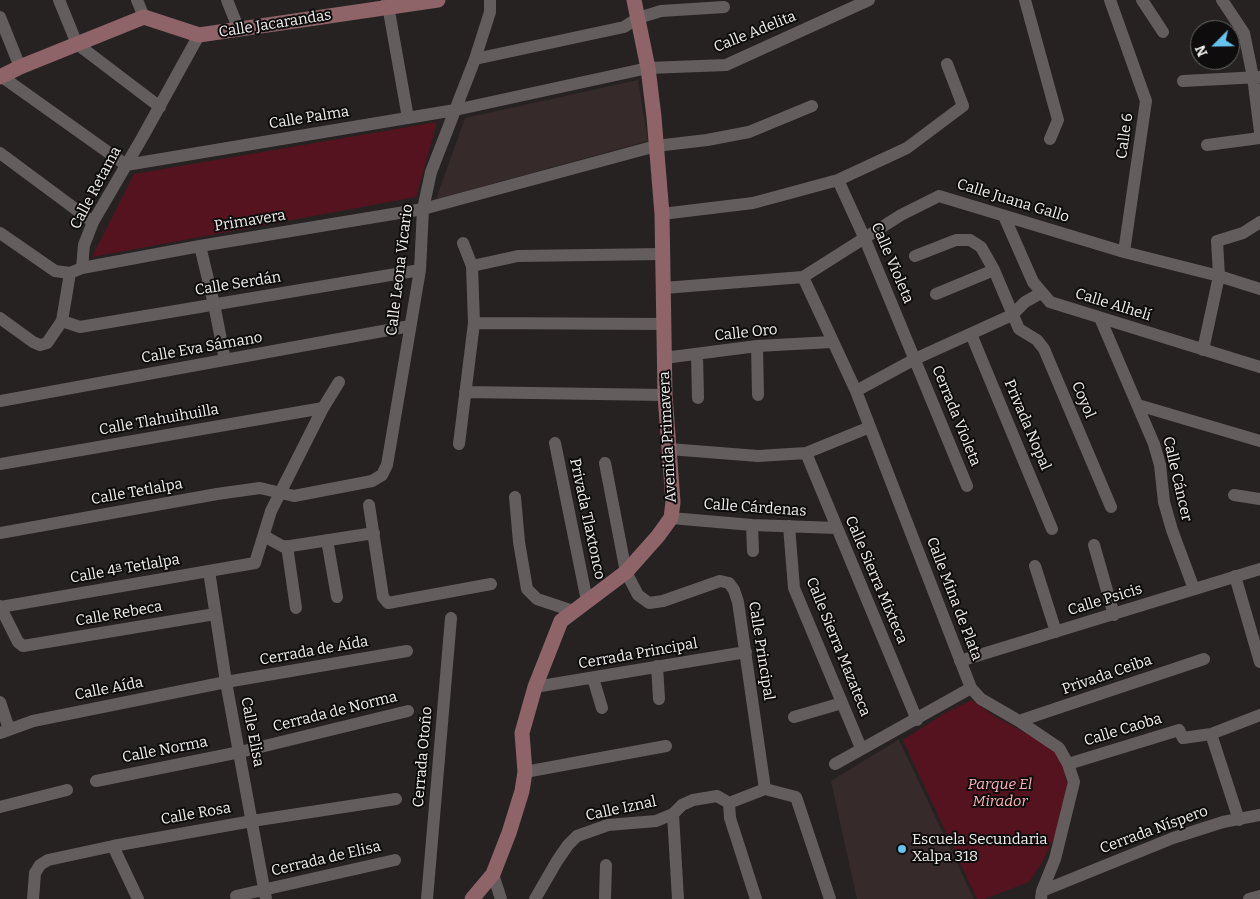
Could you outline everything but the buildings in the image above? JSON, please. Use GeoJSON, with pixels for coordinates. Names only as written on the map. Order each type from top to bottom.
{"type":"FeatureCollection","features":[{"type":"Feature","properties":{"kind":"street"},"geometry":{"type":"LineString","coordinates":[[59,0],[77,44],[160,107]]}},
{"type":"Feature","properties":{"kind":"street"},"geometry":{"type":"LineString","coordinates":[[0,76],[144,17],[138,0]]}},
{"type":"Feature","properties":{"kind":"street"},"geometry":{"type":"LineString","coordinates":[[227,0],[239,30]]}},
{"type":"Feature","properties":{"kind":"street","name":"Calle Jacarandas"},"geometry":{"type":"LineString","coordinates":[[144,17],[199,36],[388,4],[438,0]]}},
{"type":"Feature","properties":{"kind":"street","name":"Calle Leona Vicario"},"geometry":{"type":"LineString","coordinates":[[279,493],[294,496],[372,481],[382,475],[387,465],[420,270],[424,209],[431,172],[475,59],[490,12],[490,0]]}},
{"type":"Feature","properties":{"kind":"street","name":"Avenida Primavera"},"geometry":{"type":"LineString","coordinates":[[472,899],[493,874],[509,833],[522,791],[525,772],[522,733],[535,687],[562,621],[626,572],[658,536],[671,518],[673,502],[665,395],[662,214],[648,68],[634,0]]}},
{"type":"Feature","properties":{"kind":"street","name":"Calle Adelita"},"geometry":{"type":"LineString","coordinates":[[648,68],[726,65],[869,0]]}},
{"type":"Feature","properties":{"kind":"street"},"geometry":{"type":"LineString","coordinates":[[1026,0],[1058,120],[1050,139]]}},
{"type":"Feature","properties":{"kind":"street","name":"Calle 6"},"geometry":{"type":"LineString","coordinates":[[1110,0],[1146,101],[1124,252]]}},
{"type":"Feature","properties":{"kind":"street"},"geometry":{"type":"LineString","coordinates":[[1142,0],[1163,32]]}},
{"type":"Feature","properties":{"kind":"street"},"geometry":{"type":"LineString","coordinates":[[1222,0],[1244,33],[1257,77],[1260,132]]}},
{"type":"Feature","properties":{"kind":"street"},"geometry":{"type":"LineString","coordinates":[[388,4],[408,118]]}},
{"type":"Feature","properties":{"kind":"street"},"geometry":{"type":"LineString","coordinates":[[475,59],[624,27],[638,18],[661,11],[724,7]]}},
{"type":"Feature","properties":{"kind":"street"},"geometry":{"type":"LineString","coordinates":[[0,16],[20,67]]}},
{"type":"Feature","properties":{"kind":"street","name":"Calle Retama"},"geometry":{"type":"LineString","coordinates":[[82,268],[84,245],[93,222],[199,36]]}},
{"type":"Feature","properties":{"kind":"street"},"geometry":{"type":"LineString","coordinates":[[662,214],[753,203],[838,180],[907,148],[963,106],[947,64]]}},
{"type":"Feature","properties":{"kind":"street","name":"Calle Palma"},"geometry":{"type":"LineString","coordinates":[[126,165],[455,110],[648,68]]}},
{"type":"Feature","properties":{"kind":"street"},"geometry":{"type":"LineString","coordinates":[[0,76],[126,165]]}},
{"type":"Feature","properties":{"kind":"street"},"geometry":{"type":"LineString","coordinates":[[1183,81],[1257,77]]}},
{"type":"Feature","properties":{"kind":"street","name":"Primavera"},"geometry":{"type":"LineString","coordinates":[[82,268],[200,246],[424,209],[656,146],[707,140],[749,132],[812,106]]}},
{"type":"Feature","properties":{"kind":"street"},"geometry":{"type":"LineString","coordinates":[[1207,145],[1260,138]]}},
{"type":"Feature","properties":{"kind":"street"},"geometry":{"type":"LineString","coordinates":[[0,153],[93,222]]}},
{"type":"Feature","properties":{"kind":"street","name":"Calle Violeta"},"geometry":{"type":"LineString","coordinates":[[838,180],[915,359]]}},
{"type":"Feature","properties":{"kind":"street","name":"Calle Juana Gallo"},"geometry":{"type":"LineString","coordinates":[[664,288],[803,277],[864,237],[939,196],[1124,252],[1219,276],[1260,289]]}},
{"type":"Feature","properties":{"kind":"street","name":"Calle Alhelí"},"geometry":{"type":"LineString","coordinates":[[1004,216],[1034,282],[1050,302],[1260,367]]}},
{"type":"Feature","properties":{"kind":"street"},"geometry":{"type":"LineString","coordinates":[[1203,350],[1219,276],[1217,240],[1243,232],[1260,222]]}},
{"type":"Feature","properties":{"kind":"street"},"geometry":{"type":"LineString","coordinates":[[0,233],[56,271],[70,272],[82,268]]}},
{"type":"Feature","properties":{"kind":"street"},"geometry":{"type":"LineString","coordinates":[[915,256],[956,240],[970,240],[981,247],[994,270],[1012,315]]}},
{"type":"Feature","properties":{"kind":"street"},"geometry":{"type":"LineString","coordinates":[[459,444],[474,323],[472,266],[463,243]]}},
{"type":"Feature","properties":{"kind":"street"},"geometry":{"type":"LineString","coordinates":[[200,246],[225,360]]}},
{"type":"Feature","properties":{"kind":"street"},"geometry":{"type":"LineString","coordinates":[[472,266],[518,256],[663,254]]}},
{"type":"Feature","properties":{"kind":"street","name":"Calle Serdán"},"geometry":{"type":"LineString","coordinates":[[62,321],[80,327],[420,270]]}},
{"type":"Feature","properties":{"kind":"street"},"geometry":{"type":"LineString","coordinates":[[936,294],[994,270]]}},
{"type":"Feature","properties":{"kind":"street"},"geometry":{"type":"LineString","coordinates":[[0,318],[33,342],[40,345],[47,343],[62,321],[70,272]]}},
{"type":"Feature","properties":{"kind":"street","name":"Calle Mina de Plata"},"geometry":{"type":"LineString","coordinates":[[803,277],[870,426],[971,688],[981,699],[1019,721],[1059,748],[1068,764],[1074,782],[1055,859],[1042,895]]}},
{"type":"Feature","properties":{"kind":"street"},"geometry":{"type":"LineString","coordinates":[[856,392],[915,359],[1012,315],[1025,302],[1041,293]]}},
{"type":"Feature","properties":{"kind":"street","name":"Coyol"},"geometry":{"type":"LineString","coordinates":[[1012,315],[1019,329],[1037,340],[1044,349],[1111,508]]}},
{"type":"Feature","properties":{"kind":"street","name":"Calle Cáncer"},"geometry":{"type":"LineString","coordinates":[[1100,318],[1154,444],[1160,465],[1164,502],[1172,530],[1194,589]]}},
{"type":"Feature","properties":{"kind":"street"},"geometry":{"type":"LineString","coordinates":[[474,323],[665,324]]}},
{"type":"Feature","properties":{"kind":"street","name":"Calle Eva Sámano"},"geometry":{"type":"LineString","coordinates":[[0,400],[410,326]]}},
{"type":"Feature","properties":{"kind":"street","name":"Privada Nopal"},"geometry":{"type":"LineString","coordinates":[[971,334],[1052,528]]}},
{"type":"Feature","properties":{"kind":"street","name":"Calle Oro"},"geometry":{"type":"LineString","coordinates":[[664,358],[757,346],[832,342]]}},
{"type":"Feature","properties":{"kind":"street"},"geometry":{"type":"LineString","coordinates":[[757,346],[758,395]]}},
{"type":"Feature","properties":{"kind":"street"},"geometry":{"type":"LineString","coordinates":[[697,355],[698,398]]}},
{"type":"Feature","properties":{"kind":"street","name":"Cerrada Violeta"},"geometry":{"type":"LineString","coordinates":[[915,359],[967,486]]}},
{"type":"Feature","properties":{"kind":"street"},"geometry":{"type":"LineString","coordinates":[[340,382],[323,408],[279,493],[271,511],[264,536],[284,547],[374,533]]}},
{"type":"Feature","properties":{"kind":"street"},"geometry":{"type":"LineString","coordinates":[[465,392],[665,395]]}},
{"type":"Feature","properties":{"kind":"street"},"geometry":{"type":"LineString","coordinates":[[1138,405],[1260,441]]}},
{"type":"Feature","properties":{"kind":"street","name":"Calle Tlahuihuilla"},"geometry":{"type":"LineString","coordinates":[[0,464],[323,408]]}},
{"type":"Feature","properties":{"kind":"street"},"geometry":{"type":"LineString","coordinates":[[669,449],[758,456],[806,452],[870,426]]}},
{"type":"Feature","properties":{"kind":"street","name":"Privada Tlaxtonco"},"geometry":{"type":"LineString","coordinates":[[555,443],[587,602]]}},
{"type":"Feature","properties":{"kind":"street","name":"Calle Sierra Mixteca"},"geometry":{"type":"LineString","coordinates":[[806,452],[917,720]]}},
{"type":"Feature","properties":{"kind":"street"},"geometry":{"type":"LineString","coordinates":[[605,463],[626,572]]}},
{"type":"Feature","properties":{"kind":"street","name":"Calle Tetlalpa"},"geometry":{"type":"LineString","coordinates":[[0,533],[217,494],[260,488],[279,493]]}},
{"type":"Feature","properties":{"kind":"street"},"geometry":{"type":"LineString","coordinates":[[1234,496],[1260,499]]}},
{"type":"Feature","properties":{"kind":"street"},"geometry":{"type":"LineString","coordinates":[[515,497],[519,542],[527,590],[537,599],[573,611]]}},
{"type":"Feature","properties":{"kind":"street"},"geometry":{"type":"LineString","coordinates":[[369,505],[383,597],[388,603],[491,584]]}},
{"type":"Feature","properties":{"kind":"street","name":"Calle Cárdenas"},"geometry":{"type":"LineString","coordinates":[[671,518],[752,525],[837,528]]}},
{"type":"Feature","properties":{"kind":"street"},"geometry":{"type":"LineString","coordinates":[[752,525],[753,551]]}},
{"type":"Feature","properties":{"kind":"street","name":"Calle Sierra Mazateca"},"geometry":{"type":"LineString","coordinates":[[789,526],[794,588],[861,748]]}},
{"type":"Feature","properties":{"kind":"street","name":"Calle 4ª Tetlalpa"},"geometry":{"type":"LineString","coordinates":[[0,606],[255,563],[264,536]]}},
{"type":"Feature","properties":{"kind":"street"},"geometry":{"type":"LineString","coordinates":[[327,540],[337,597]]}},
{"type":"Feature","properties":{"kind":"street"},"geometry":{"type":"LineString","coordinates":[[1094,545],[1114,615]]}},
{"type":"Feature","properties":{"kind":"street"},"geometry":{"type":"LineString","coordinates":[[287,546],[296,608]]}},
{"type":"Feature","properties":{"kind":"street"},"geometry":{"type":"LineString","coordinates":[[1035,566],[1056,632]]}},
{"type":"Feature","properties":{"kind":"street","name":"Calle Psicis"},"geometry":{"type":"LineString","coordinates":[[960,661],[1260,569]]}},
{"type":"Feature","properties":{"kind":"street","name":"Calle Elisa"},"geometry":{"type":"LineString","coordinates":[[209,571],[226,682],[265,895]]}},
{"type":"Feature","properties":{"kind":"street","name":"Calle Principal"},"geometry":{"type":"LineString","coordinates":[[626,572],[638,595],[649,603],[663,601],[720,581],[729,583],[734,590],[738,602],[746,652],[765,789]]}},
{"type":"Feature","properties":{"kind":"street"},"geometry":{"type":"LineString","coordinates":[[1235,576],[1260,662]]}},
{"type":"Feature","properties":{"kind":"street","name":"Calle Rebeca"},"geometry":{"type":"LineString","coordinates":[[0,606],[18,642],[24,646],[215,614]]}},
{"type":"Feature","properties":{"kind":"street","name":"Cerrada Otoño"},"geometry":{"type":"LineString","coordinates":[[427,899],[451,618]]}},
{"type":"Feature","properties":{"kind":"street","name":"Cerrada de Aída"},"geometry":{"type":"LineString","coordinates":[[226,682],[407,651]]}},
{"type":"Feature","properties":{"kind":"street","name":"Cerrada Principal"},"geometry":{"type":"LineString","coordinates":[[535,687],[746,652]]}},
{"type":"Feature","properties":{"kind":"street","name":"Privada Ceiba"},"geometry":{"type":"LineString","coordinates":[[1019,721],[1204,659]]}},
{"type":"Feature","properties":{"kind":"street"},"geometry":{"type":"LineString","coordinates":[[657,666],[659,699]]}},
{"type":"Feature","properties":{"kind":"street"},"geometry":{"type":"LineString","coordinates":[[593,678],[602,708]]}},
{"type":"Feature","properties":{"kind":"street","name":"Calle Aída"},"geometry":{"type":"LineString","coordinates":[[5,731],[33,721],[226,682]]}},
{"type":"Feature","properties":{"kind":"street"},"geometry":{"type":"LineString","coordinates":[[836,764],[861,748],[917,720],[971,688]]}},
{"type":"Feature","properties":{"kind":"street"},"geometry":{"type":"LineString","coordinates":[[0,702],[5,731]]}},
{"type":"Feature","properties":{"kind":"street"},"geometry":{"type":"LineString","coordinates":[[794,717],[842,703]]}},
{"type":"Feature","properties":{"kind":"street","name":"Cerrada de Norma"},"geometry":{"type":"LineString","coordinates":[[240,752],[408,711]]}},
{"type":"Feature","properties":{"kind":"street"},"geometry":{"type":"LineString","coordinates":[[1239,820],[1211,734],[1260,715]]}},
{"type":"Feature","properties":{"kind":"street","name":"Calle Caoba"},"geometry":{"type":"LineString","coordinates":[[1068,764],[1179,730],[1183,738],[1211,734]]}},
{"type":"Feature","properties":{"kind":"street"},"geometry":{"type":"LineString","coordinates":[[525,772],[666,746]]}},
{"type":"Feature","properties":{"kind":"street","name":"Calle Norma"},"geometry":{"type":"LineString","coordinates":[[96,781],[240,752]]}},
{"type":"Feature","properties":{"kind":"street"},"geometry":{"type":"LineString","coordinates":[[756,899],[730,818],[729,803],[765,789],[796,797],[830,899]]}},
{"type":"Feature","properties":{"kind":"street"},"geometry":{"type":"LineString","coordinates":[[0,807],[67,790]]}},
{"type":"Feature","properties":{"kind":"street","name":"Calle Iznal"},"geometry":{"type":"LineString","coordinates":[[535,899],[557,861],[568,845],[578,836],[608,825],[656,821],[673,814],[682,805],[693,800],[717,796],[729,803]]}},
{"type":"Feature","properties":{"kind":"street","name":"Calle Rosa"},"geometry":{"type":"LineString","coordinates":[[33,899],[35,873],[40,865],[48,860],[113,846],[252,821],[396,799]]}},
{"type":"Feature","properties":{"kind":"street"},"geometry":{"type":"LineString","coordinates":[[673,814],[678,899]]}},
{"type":"Feature","properties":{"kind":"street","name":"Cerrada Níspero"},"geometry":{"type":"LineString","coordinates":[[1042,895],[1062,882],[1173,838],[1223,822],[1260,815]]}},
{"type":"Feature","properties":{"kind":"street"},"geometry":{"type":"LineString","coordinates":[[113,846],[138,899]]}},
{"type":"Feature","properties":{"kind":"street"},"geometry":{"type":"LineString","coordinates":[[1055,859],[1062,882]]}},
{"type":"Feature","properties":{"kind":"street","name":"Cerrada de Elisa"},"geometry":{"type":"LineString","coordinates":[[236,896],[265,895],[395,860]]}},
{"type":"Feature","properties":{"kind":"street"},"geometry":{"type":"LineString","coordinates":[[605,899],[606,865]]}},
{"type":"Feature","properties":{"kind":"street"},"geometry":{"type":"LineString","coordinates":[[493,874],[501,899]]}},
{"type":"Feature","properties":{"kind":"street"},"geometry":{"type":"LineString","coordinates":[[1248,899],[1260,896]]}},
{"type":"Feature","properties":{"kind":"shaded area"},"geometry":{"type":"Polygon","coordinates":[[[638,80],[648,141],[436,199],[465,118],[638,80]]]}},
{"type":"Feature","properties":{"kind":"shaded area"},"geometry":{"type":"Polygon","coordinates":[[[898,740],[974,899],[857,899],[831,781],[898,740]]]}},
{"type":"Feature","properties":{"kind":"green space"},"geometry":{"type":"Polygon","coordinates":[[[437,122],[416,197],[92,257],[134,174],[437,122]]]}},
{"type":"Feature","properties":{"kind":"green space","name":"Parque El Mirador"},"geometry":{"type":"Polygon","coordinates":[[[972,700],[994,716],[1055,749],[1064,763],[1067,785],[1062,822],[1041,864],[1029,882],[984,899],[977,899],[903,740],[945,713],[972,700]]]}},
{"type":"Feature","properties":{"kind":"place","name":"Escuela Secundaria Xalpa 318"},"geometry":{"type":"Point","coordinates":[902,849]}}]}
